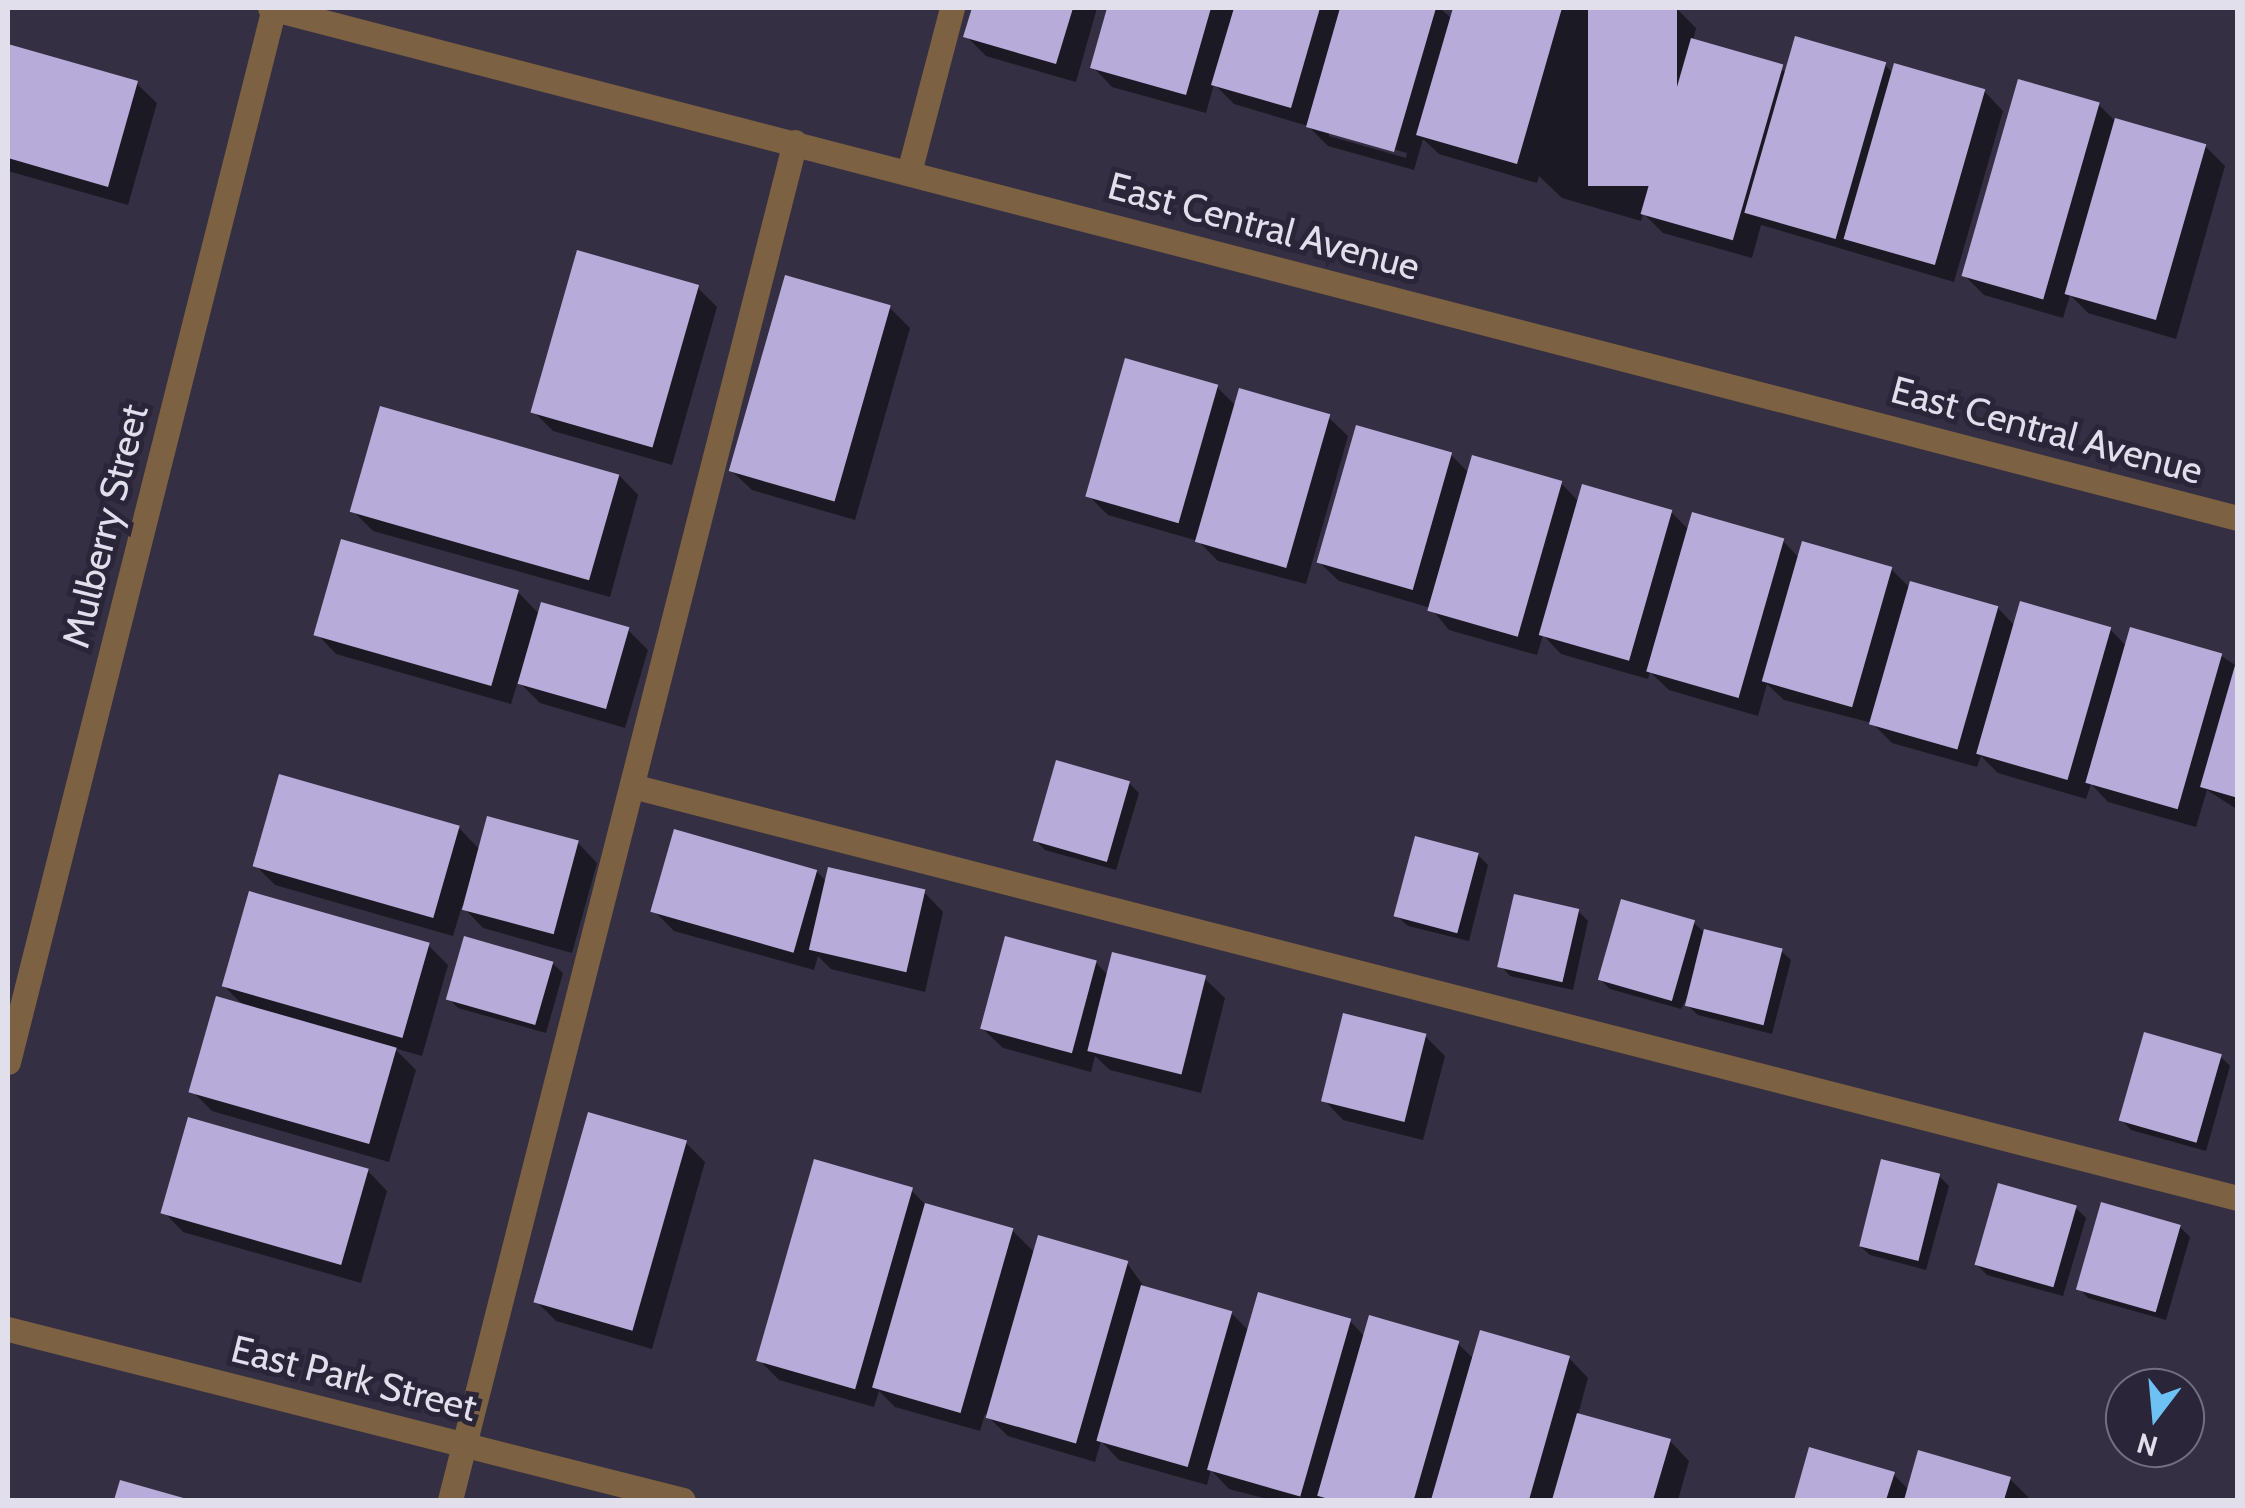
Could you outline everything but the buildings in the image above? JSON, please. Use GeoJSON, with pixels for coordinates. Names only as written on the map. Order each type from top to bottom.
{"type":"FeatureCollection","features":[{"type":"Feature","properties":{"kind":"street","name":"East Central Avenue"},"geometry":{"type":"LineString","coordinates":[[273,8],[2238,518]]}},
{"type":"Feature","properties":{"kind":"street","name":"Mulberry Street"},"geometry":{"type":"LineString","coordinates":[[8,1062],[273,8]]}},
{"type":"Feature","properties":{"kind":"street"},"geometry":{"type":"LineString","coordinates":[[910,172],[952,8]]}},
{"type":"Feature","properties":{"kind":"street"},"geometry":{"type":"LineString","coordinates":[[450,1500],[794,142]]}},
{"type":"Feature","properties":{"kind":"street"},"geometry":{"type":"LineString","coordinates":[[632,786],[2238,1198]]}},
{"type":"Feature","properties":{"kind":"street","name":"East Park Street"},"geometry":{"type":"LineString","coordinates":[[8,1329],[683,1500]]}}]}
